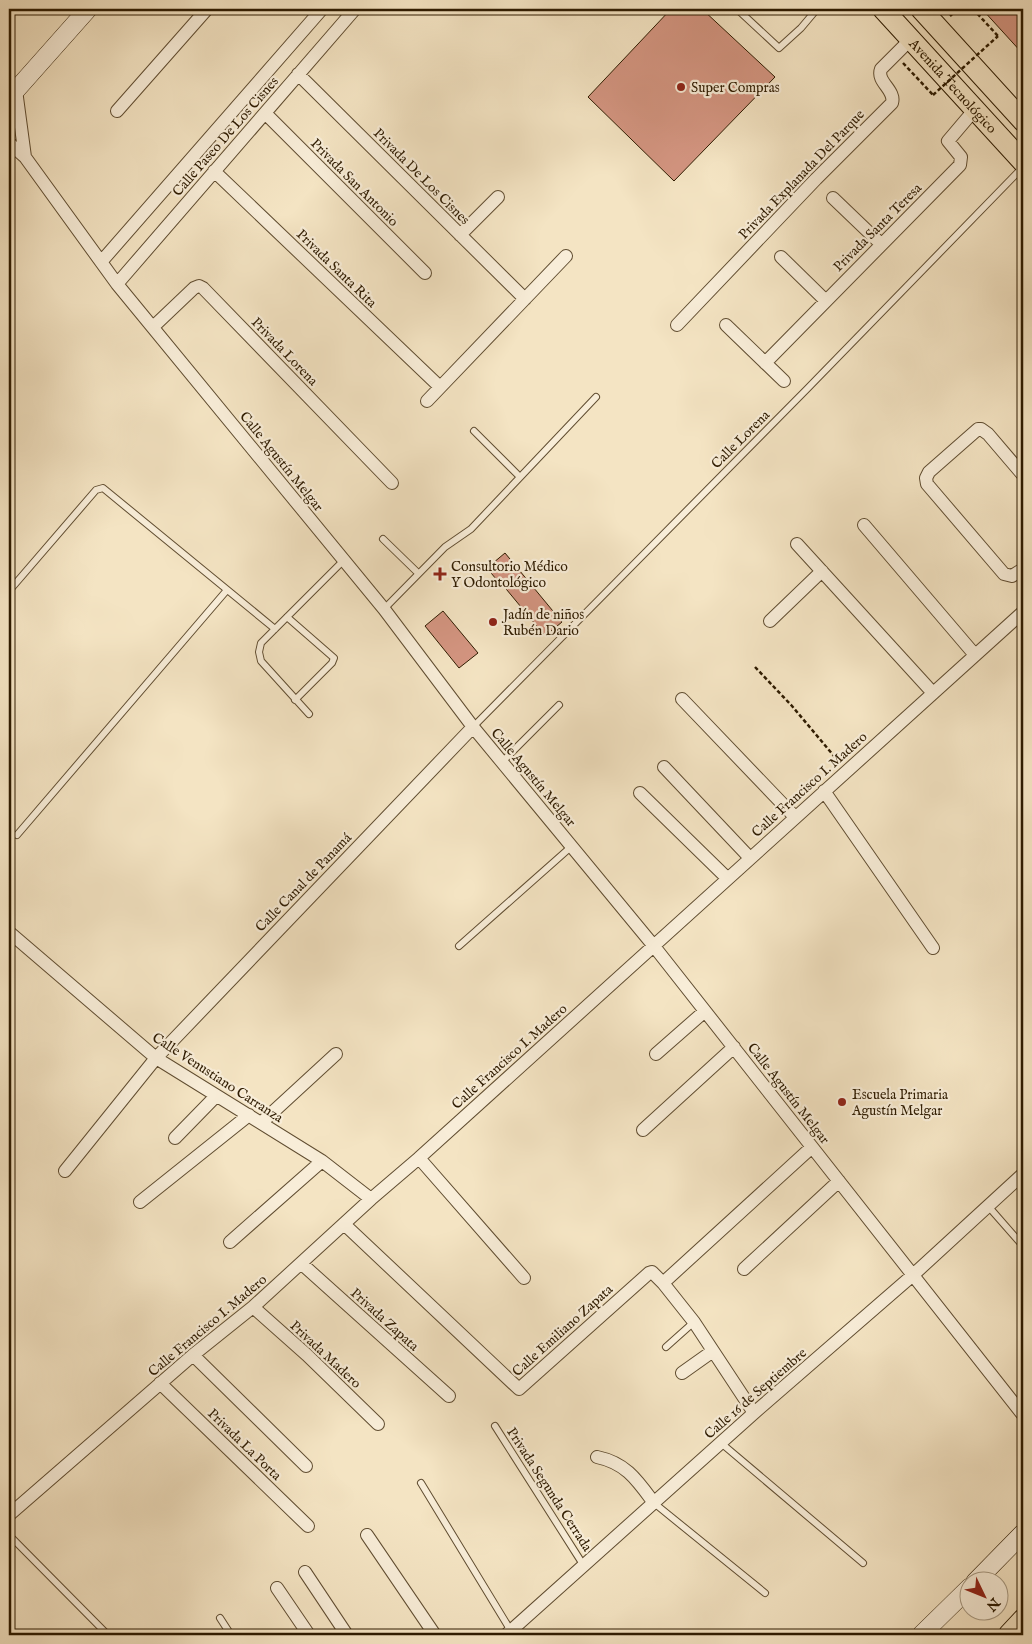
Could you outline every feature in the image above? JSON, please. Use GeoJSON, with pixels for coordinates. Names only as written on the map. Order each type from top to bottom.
{"type":"FeatureCollection","features":[{"type":"Feature","properties":{"kind":"highway"},"geometry":{"type":"LineString","coordinates":[[1008,1635],[1023,1620]]}},
{"type":"Feature","properties":{"kind":"main road"},"geometry":{"type":"LineString","coordinates":[[70,29],[83,9]]}},
{"type":"Feature","properties":{"kind":"main road"},"geometry":{"type":"LineString","coordinates":[[13,94],[88,9]]}},
{"type":"Feature","properties":{"kind":"main road","name":"Avenida Tecnológico"},"geometry":{"type":"LineString","coordinates":[[883,9],[976,108],[1023,162]]}},
{"type":"Feature","properties":{"kind":"main road","name":"Avenida Tecnológico"},"geometry":{"type":"LineString","coordinates":[[921,9],[1023,121]]}},
{"type":"Feature","properties":{"kind":"main road"},"geometry":{"type":"LineString","coordinates":[[985,1572],[1023,1533]]}},
{"type":"Feature","properties":{"kind":"main road"},"geometry":{"type":"LineString","coordinates":[[921,1635],[960,1597]]}},
{"type":"Feature","properties":{"kind":"street"},"geometry":{"type":"LineString","coordinates":[[117,111],[207,9]]}},
{"type":"Feature","properties":{"kind":"street","name":"Calle Paseo De Los Cisnes"},"geometry":{"type":"LineString","coordinates":[[101,262],[322,9]]}},
{"type":"Feature","properties":{"kind":"street","name":"Calle Paseo De Los Cisnes"},"geometry":{"type":"LineString","coordinates":[[117,284],[355,9]]}},
{"type":"Feature","properties":{"kind":"street","name":"Privada Explanada Del Parque"},"geometry":{"type":"LineString","coordinates":[[677,325],[816,179],[892,103],[894,100],[880,72],[910,39]]}},
{"type":"Feature","properties":{"kind":"street","name":"Privada De Los Cisnes"},"geometry":{"type":"LineString","coordinates":[[298,74],[524,299]]}},
{"type":"Feature","properties":{"kind":"street","name":"Calle Agustín Melgar"},"geometry":{"type":"LineString","coordinates":[[13,94],[25,157]]}},
{"type":"Feature","properties":{"kind":"street","name":"Privada Santa Teresa"},"geometry":{"type":"LineString","coordinates":[[765,363],[960,165],[961,157],[948,141],[976,108]]}},
{"type":"Feature","properties":{"kind":"street","name":"Privada San Antonio"},"geometry":{"type":"LineString","coordinates":[[264,113],[425,272]]}},
{"type":"Feature","properties":{"kind":"street","name":"Calle Agustín Melgar"},"geometry":{"type":"LineString","coordinates":[[9,143],[25,157],[117,284],[384,609],[473,727],[654,945],[1023,1415]]}},
{"type":"Feature","properties":{"kind":"street","name":"Privada Santa Rita"},"geometry":{"type":"LineString","coordinates":[[214,171],[440,387]]}},
{"type":"Feature","properties":{"kind":"street"},"geometry":{"type":"LineString","coordinates":[[460,235],[498,197]]}},
{"type":"Feature","properties":{"kind":"street"},"geometry":{"type":"LineString","coordinates":[[833,198],[882,244]]}},
{"type":"Feature","properties":{"kind":"street"},"geometry":{"type":"LineString","coordinates":[[427,400],[566,256]]}},
{"type":"Feature","properties":{"kind":"street"},"geometry":{"type":"LineString","coordinates":[[781,257],[826,301]]}},
{"type":"Feature","properties":{"kind":"street","name":"Privada Lorena"},"geometry":{"type":"LineString","coordinates":[[153,327],[194,288],[200,286],[204,288],[392,483]]}},
{"type":"Feature","properties":{"kind":"street"},"geometry":{"type":"LineString","coordinates":[[726,325],[784,381]]}},
{"type":"Feature","properties":{"kind":"street"},"geometry":{"type":"LineString","coordinates":[[1023,475],[988,434],[978,429],[930,472],[926,478],[927,484],[1001,571],[1008,576],[1012,576],[1023,569]]}},
{"type":"Feature","properties":{"kind":"street"},"geometry":{"type":"LineString","coordinates":[[864,526],[975,655]]}},
{"type":"Feature","properties":{"kind":"street"},"geometry":{"type":"LineString","coordinates":[[797,544],[933,693]]}},
{"type":"Feature","properties":{"kind":"street"},"geometry":{"type":"LineString","coordinates":[[770,620],[822,571]]}},
{"type":"Feature","properties":{"kind":"street","name":"Calle Francisco I. Madero"},"geometry":{"type":"LineString","coordinates":[[9,1515],[160,1383],[302,1264],[371,1199],[419,1158],[1023,612]]}},
{"type":"Feature","properties":{"kind":"street"},"geometry":{"type":"LineString","coordinates":[[682,699],[795,817]]}},
{"type":"Feature","properties":{"kind":"street","name":"Calle Canal de Panamá"},"geometry":{"type":"LineString","coordinates":[[65,1171],[156,1058],[473,727]]}},
{"type":"Feature","properties":{"kind":"street"},"geometry":{"type":"LineString","coordinates":[[664,767],[750,858]]}},
{"type":"Feature","properties":{"kind":"street"},"geometry":{"type":"LineString","coordinates":[[824,791],[933,948]]}},
{"type":"Feature","properties":{"kind":"street"},"geometry":{"type":"LineString","coordinates":[[640,793],[727,878]]}},
{"type":"Feature","properties":{"kind":"street","name":"Calle Venustiano Carranza"},"geometry":{"type":"LineString","coordinates":[[9,932],[156,1058],[322,1162],[371,1199]]}},
{"type":"Feature","properties":{"kind":"street"},"geometry":{"type":"LineString","coordinates":[[656,1054],[705,1011]]}},
{"type":"Feature","properties":{"kind":"street"},"geometry":{"type":"LineString","coordinates":[[642,1130],[734,1047]]}},
{"type":"Feature","properties":{"kind":"street"},"geometry":{"type":"LineString","coordinates":[[261,1123],[336,1054]]}},
{"type":"Feature","properties":{"kind":"street"},"geometry":{"type":"LineString","coordinates":[[175,1138],[216,1096]]}},
{"type":"Feature","properties":{"kind":"street"},"geometry":{"type":"LineString","coordinates":[[140,1202],[249,1115]]}},
{"type":"Feature","properties":{"kind":"street"},"geometry":{"type":"LineString","coordinates":[[754,1413],[694,1322],[663,1283],[812,1147]]}},
{"type":"Feature","properties":{"kind":"street"},"geometry":{"type":"LineString","coordinates":[[419,1158],[524,1278]]}},
{"type":"Feature","properties":{"kind":"street"},"geometry":{"type":"LineString","coordinates":[[230,1242],[322,1162]]}},
{"type":"Feature","properties":{"kind":"street","name":"Calle 16 de Septiembre"},"geometry":{"type":"LineString","coordinates":[[508,1633],[754,1413],[912,1275],[1023,1174]]}},
{"type":"Feature","properties":{"kind":"street"},"geometry":{"type":"LineString","coordinates":[[744,1269],[838,1181]]}},
{"type":"Feature","properties":{"kind":"street","name":"Calle Emiliano Zapata"},"geometry":{"type":"LineString","coordinates":[[344,1224],[519,1389],[649,1273],[652,1272],[663,1283]]}},
{"type":"Feature","properties":{"kind":"street","name":"Privada Zapata"},"geometry":{"type":"LineString","coordinates":[[302,1264],[449,1396]]}},
{"type":"Feature","properties":{"kind":"street","name":"Privada Madero"},"geometry":{"type":"LineString","coordinates":[[253,1307],[307,1355],[378,1424]]}},
{"type":"Feature","properties":{"kind":"street"},"geometry":{"type":"LineString","coordinates":[[682,1374],[713,1351]]}},
{"type":"Feature","properties":{"kind":"street"},"geometry":{"type":"LineString","coordinates":[[193,1355],[306,1466]]}},
{"type":"Feature","properties":{"kind":"street","name":"Privada La Porta"},"geometry":{"type":"LineString","coordinates":[[160,1383],[308,1526]]}},
{"type":"Feature","properties":{"kind":"street"},"geometry":{"type":"LineString","coordinates":[[597,1457],[610,1460],[625,1468],[635,1477],[654,1503]]}},
{"type":"Feature","properties":{"kind":"street"},"geometry":{"type":"LineString","coordinates":[[367,1535],[435,1635]]}},
{"type":"Feature","properties":{"kind":"street"},"geometry":{"type":"LineString","coordinates":[[305,1572],[347,1635]]}},
{"type":"Feature","properties":{"kind":"street"},"geometry":{"type":"LineString","coordinates":[[277,1588],[310,1635]]}},
{"type":"Feature","properties":{"kind":"lane"},"geometry":{"type":"LineString","coordinates":[[737,9],[779,48],[818,9]]}},
{"type":"Feature","properties":{"kind":"lane","name":"Calle Lorena"},"geometry":{"type":"LineString","coordinates":[[473,727],[1023,167]]}},
{"type":"Feature","properties":{"kind":"lane"},"geometry":{"type":"LineString","coordinates":[[384,609],[445,547],[471,529],[596,397]]}},
{"type":"Feature","properties":{"kind":"lane"},"geometry":{"type":"LineString","coordinates":[[474,431],[520,477]]}},
{"type":"Feature","properties":{"kind":"lane"},"geometry":{"type":"LineString","coordinates":[[9,590],[96,490],[103,488],[275,629]]}},
{"type":"Feature","properties":{"kind":"lane"},"geometry":{"type":"LineString","coordinates":[[382,539],[418,573]]}},
{"type":"Feature","properties":{"kind":"lane"},"geometry":{"type":"LineString","coordinates":[[309,714],[261,661],[259,652],[261,643],[344,560]]}},
{"type":"Feature","properties":{"kind":"lane"},"geometry":{"type":"LineString","coordinates":[[17,834],[227,590]]}},
{"type":"Feature","properties":{"kind":"lane"},"geometry":{"type":"LineString","coordinates":[[286,618],[334,658],[332,663],[295,700]]}},
{"type":"Feature","properties":{"kind":"lane"},"geometry":{"type":"LineString","coordinates":[[502,762],[559,705]]}},
{"type":"Feature","properties":{"kind":"lane"},"geometry":{"type":"LineString","coordinates":[[459,946],[572,846]]}},
{"type":"Feature","properties":{"kind":"lane"},"geometry":{"type":"LineString","coordinates":[[988,1206],[1023,1246]]}},
{"type":"Feature","properties":{"kind":"lane"},"geometry":{"type":"LineString","coordinates":[[666,1347],[694,1322]]}},
{"type":"Feature","properties":{"kind":"lane","name":"Privada Segunda Cerrada"},"geometry":{"type":"LineString","coordinates":[[495,1426],[584,1566]]}},
{"type":"Feature","properties":{"kind":"lane"},"geometry":{"type":"LineString","coordinates":[[721,1443],[863,1563]]}},
{"type":"Feature","properties":{"kind":"lane"},"geometry":{"type":"LineString","coordinates":[[421,1483],[508,1633]]}},
{"type":"Feature","properties":{"kind":"lane"},"geometry":{"type":"LineString","coordinates":[[654,1503],[765,1593]]}},
{"type":"Feature","properties":{"kind":"lane"},"geometry":{"type":"LineString","coordinates":[[9,1535],[108,1635]]}},
{"type":"Feature","properties":{"kind":"lane"},"geometry":{"type":"LineString","coordinates":[[220,1618],[230,1635]]}},
{"type":"Feature","properties":{"kind":"path"},"geometry":{"type":"LineString","coordinates":[[933,95],[998,36],[973,9]]}},
{"type":"Feature","properties":{"kind":"path"},"geometry":{"type":"LineString","coordinates":[[755,666],[792,706],[846,771]]}},
{"type":"Feature","properties":{"kind":"building","name":"Super Compras"},"geometry":{"type":"Polygon","coordinates":[[[671,9],[702,9],[775,77],[674,181],[588,97],[671,9]]]}},
{"type":"Feature","properties":{"kind":"building"},"geometry":{"type":"Polygon","coordinates":[[[982,9],[1018,9],[1023,14],[1023,54],[982,9]]]}},
{"type":"Feature","properties":{"kind":"building"},"geometry":{"type":"Polygon","coordinates":[[[505,553],[562,622],[545,636],[487,568],[505,553]]]}},
{"type":"Feature","properties":{"kind":"building"},"geometry":{"type":"Polygon","coordinates":[[[443,611],[478,653],[459,668],[425,626],[443,611]]]}},
{"type":"Feature","properties":{"kind":"place","name":"Super Compras"},"geometry":{"type":"Point","coordinates":[681,87]}},
{"type":"Feature","properties":{"kind":"place","name":"Consultorio Médico Y Odontológico"},"geometry":{"type":"Point","coordinates":[440,574]}},
{"type":"Feature","properties":{"kind":"place","name":"Jadín de niños Rubén Dario"},"geometry":{"type":"Point","coordinates":[493,622]}},
{"type":"Feature","properties":{"kind":"place","name":"Escuela Primaria Agustín Melgar"},"geometry":{"type":"Point","coordinates":[842,1102]}}]}
